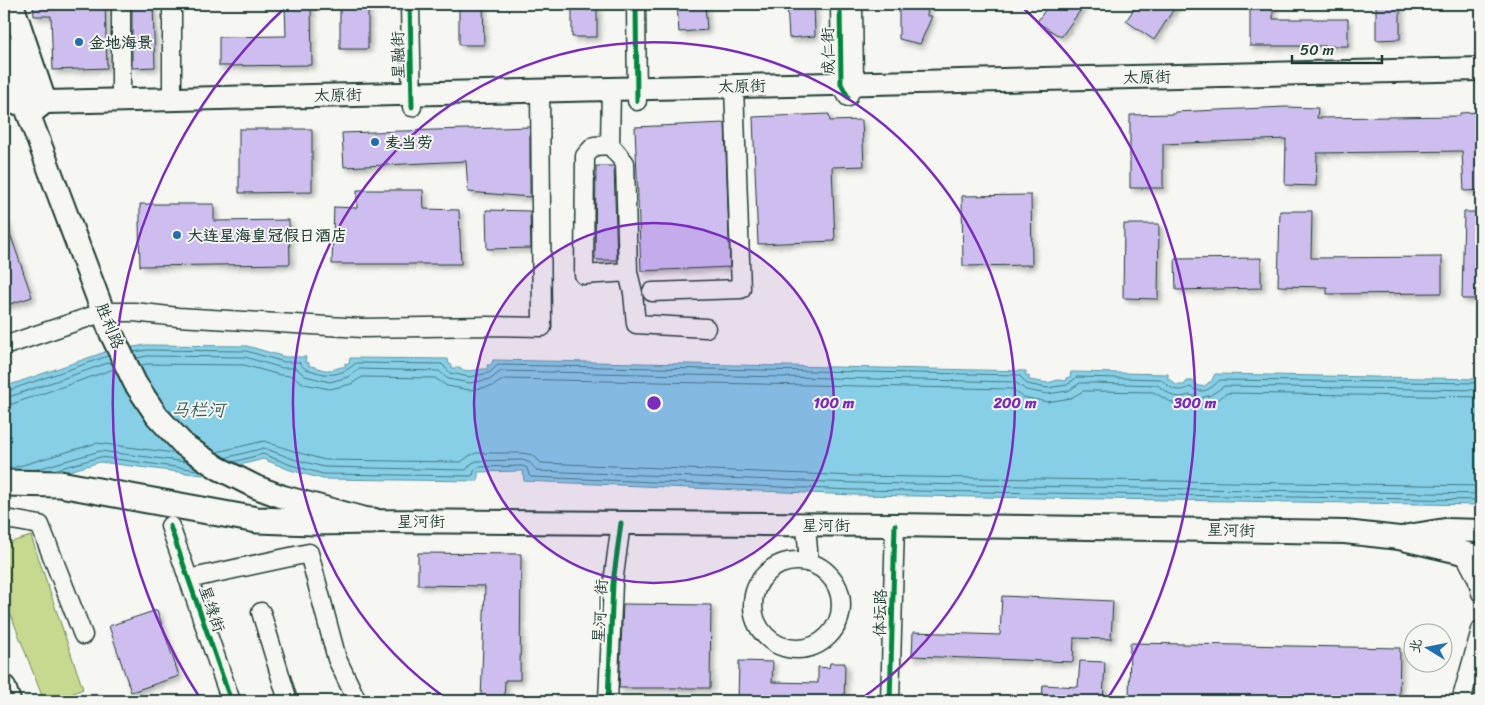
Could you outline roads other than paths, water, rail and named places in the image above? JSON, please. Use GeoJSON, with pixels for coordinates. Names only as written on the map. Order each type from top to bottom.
{"type":"FeatureCollection","features":[{"type":"Feature","properties":{"kind":"highway"},"geometry":{"type":"LineString","coordinates":[[8,482],[60,484],[257,520],[313,522],[373,521]]}},
{"type":"Feature","properties":{"kind":"main road","name":"胜利路"},"geometry":{"type":"LineString","coordinates":[[12,4],[25,106]]}},
{"type":"Feature","properties":{"kind":"main road","name":"胜利路"},"geometry":{"type":"LineString","coordinates":[[4,46],[111,333],[135,383],[157,416],[184,445],[218,468],[256,488]]}},
{"type":"Feature","properties":{"kind":"main road","name":"太原街"},"geometry":{"type":"LineString","coordinates":[[25,106],[734,93],[1481,69]]}},
{"type":"Feature","properties":{"kind":"main road","name":"太原街"},"geometry":{"type":"LineString","coordinates":[[848,88],[1481,82]]}},
{"type":"Feature","properties":{"kind":"main road","name":"太原街"},"geometry":{"type":"LineString","coordinates":[[4,116],[25,106],[121,100],[412,100]]}},
{"type":"Feature","properties":{"kind":"main road","name":"星河街"},"geometry":{"type":"LineString","coordinates":[[256,488],[373,521],[621,522],[806,526],[895,525],[1344,532],[1400,538],[1475,559]]}},
{"type":"Feature","properties":{"kind":"main road","name":"星河街"},"geometry":{"type":"LineString","coordinates":[[1400,538],[1445,530],[1481,531]]}},
{"type":"Feature","properties":{"kind":"main road"},"geometry":{"type":"LineString","coordinates":[[4,687],[9,701]]}},
{"type":"Feature","properties":{"kind":"street"},"geometry":{"type":"LineString","coordinates":[[121,4],[121,100]]}},
{"type":"Feature","properties":{"kind":"street"},"geometry":{"type":"LineString","coordinates":[[172,4],[172,99]]}},
{"type":"Feature","properties":{"kind":"street","name":"星融街"},"geometry":{"type":"LineString","coordinates":[[410,4],[412,100]]}},
{"type":"Feature","properties":{"kind":"street"},"geometry":{"type":"LineString","coordinates":[[636,4],[637,95]]}},
{"type":"Feature","properties":{"kind":"street","name":"成仁街"},"geometry":{"type":"LineString","coordinates":[[840,4],[848,88]]}},
{"type":"Feature","properties":{"kind":"street","name":"成仁街"},"geometry":{"type":"LineString","coordinates":[[848,88],[853,4]]}},
{"type":"Feature","properties":{"kind":"street"},"geometry":{"type":"LineString","coordinates":[[652,292],[741,289],[734,93]]}},
{"type":"Feature","properties":{"kind":"street"},"geometry":{"type":"LineString","coordinates":[[610,96],[610,145],[625,163],[628,272],[633,293],[636,324],[706,328]]}},
{"type":"Feature","properties":{"kind":"street"},"geometry":{"type":"LineString","coordinates":[[4,346],[104,312],[134,312],[178,317],[362,328],[542,327],[540,97]]}},
{"type":"Feature","properties":{"kind":"street"},"geometry":{"type":"LineString","coordinates":[[610,145],[594,146],[585,156],[584,274],[628,272]]}},
{"type":"Feature","properties":{"kind":"street"},"geometry":{"type":"LineString","coordinates":[[4,522],[12,520],[40,524],[83,635]]}},
{"type":"Feature","properties":{"kind":"street","name":"星河一街"},"geometry":{"type":"LineString","coordinates":[[608,701],[613,583],[621,522]]}},
{"type":"Feature","properties":{"kind":"street","name":"体坛路"},"geometry":{"type":"LineString","coordinates":[[890,701],[895,525]]}},
{"type":"Feature","properties":{"kind":"street","name":"星缘街"},"geometry":{"type":"LineString","coordinates":[[170,526],[230,701]]}},
{"type":"Feature","properties":{"kind":"street"},"geometry":{"type":"LineString","coordinates":[[806,526],[809,563]]}},
{"type":"Feature","properties":{"kind":"street"},"geometry":{"type":"LineString","coordinates":[[188,579],[308,553],[337,659],[357,701]]}},
{"type":"Feature","properties":{"kind":"street"},"geometry":{"type":"LineString","coordinates":[[1475,559],[1481,593]]}},
{"type":"Feature","properties":{"kind":"street"},"geometry":{"type":"LineString","coordinates":[[794,561],[809,563],[822,569],[832,579],[839,592],[841,607],[838,621],[830,634],[819,643],[805,649],[791,649],[777,645],[765,637],[757,625],[753,611],[754,596],[758,583],[768,572],[780,564],[794,561]]}},
{"type":"Feature","properties":{"kind":"street"},"geometry":{"type":"LineString","coordinates":[[260,612],[288,701]]}},
{"type":"Feature","properties":{"kind":"street"},"geometry":{"type":"LineString","coordinates":[[1461,701],[1481,630]]}},
{"type":"Feature","properties":{"kind":"water","name":"马栏河"},"geometry":{"type":"Polygon","coordinates":[[[146,345],[247,346],[285,357],[306,357],[305,362],[309,363],[309,366],[326,370],[345,367],[345,363],[349,364],[350,358],[448,359],[452,368],[470,371],[488,369],[487,365],[491,365],[493,360],[1026,371],[1026,376],[1029,376],[1029,380],[1048,383],[1058,380],[1066,381],[1066,378],[1070,377],[1071,372],[1168,374],[1168,380],[1171,380],[1176,385],[1184,385],[1187,381],[1193,381],[1201,386],[1211,382],[1215,374],[1481,379],[1481,505],[855,495],[524,481],[523,471],[478,472],[478,481],[323,479],[290,470],[263,459],[202,475],[100,462],[4,490],[4,387],[108,351],[146,345]]]}},
{"type":"Feature","properties":{"kind":"place","name":"金地海景"},"geometry":{"type":"Point","coordinates":[79,42]}},
{"type":"Feature","properties":{"kind":"place","name":"麦当劳"},"geometry":{"type":"Point","coordinates":[375,142]}},
{"type":"Feature","properties":{"kind":"place","name":"大连星海皇冠假日酒店"},"geometry":{"type":"Point","coordinates":[177,235]}}]}
